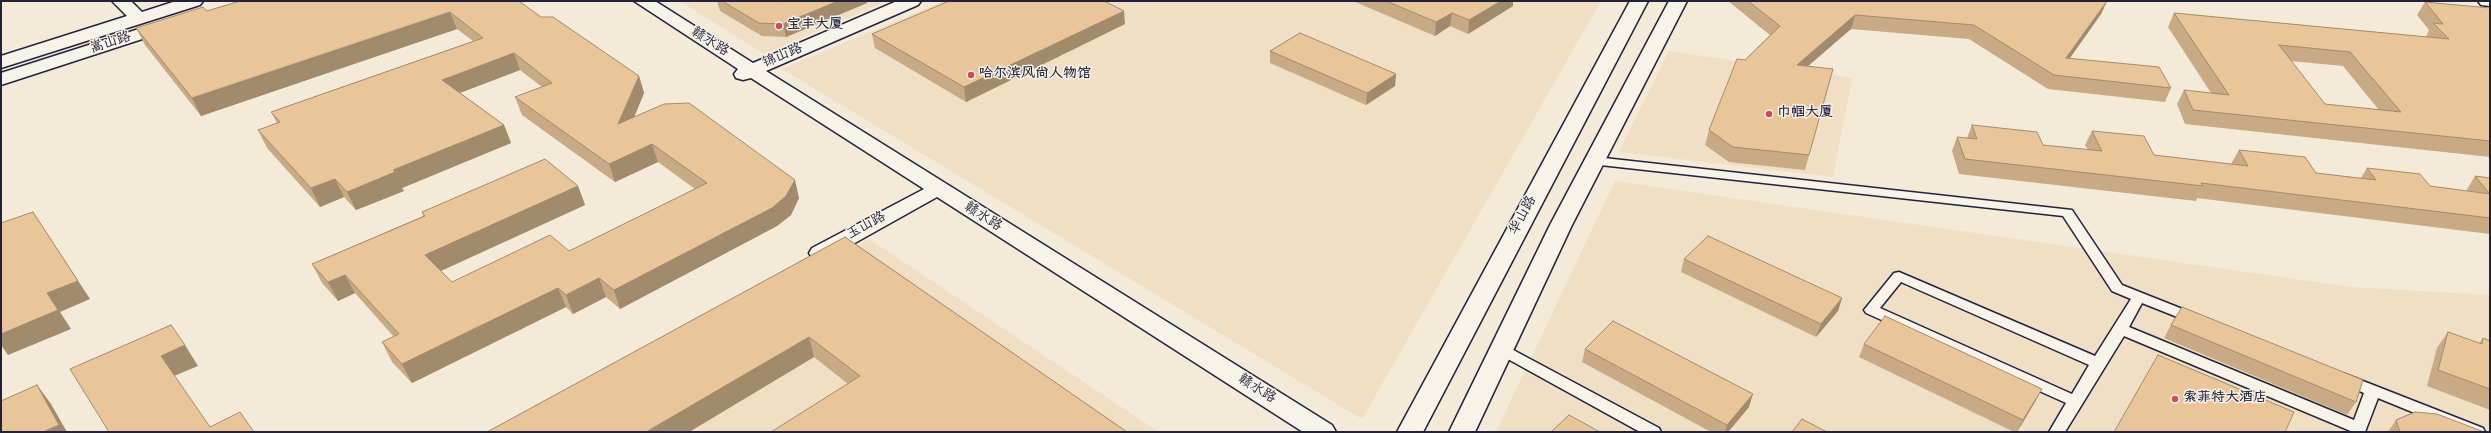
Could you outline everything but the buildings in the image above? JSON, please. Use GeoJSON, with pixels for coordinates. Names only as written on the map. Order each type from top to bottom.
{"type":"FeatureCollection","features":[{"type":"Feature","properties":{"kind":"main road"},"geometry":{"type":"LineString","coordinates":[[121,1],[139,18]]}},
{"type":"Feature","properties":{"kind":"main road","name":"赣水路"},"geometry":{"type":"LineString","coordinates":[[627,1],[747,72],[1323,432]]}},
{"type":"Feature","properties":{"kind":"main road","name":"赣水路"},"geometry":{"type":"LineString","coordinates":[[643,1],[928,194],[1296,432]]}},
{"type":"Feature","properties":{"kind":"main road","name":"锦山路"},"geometry":{"type":"LineString","coordinates":[[747,72],[912,1]]}},
{"type":"Feature","properties":{"kind":"main road","name":"华山路"},"geometry":{"type":"LineString","coordinates":[[1410,432],[1639,1]]}},
{"type":"Feature","properties":{"kind":"main road"},"geometry":{"type":"LineString","coordinates":[[1462,432],[1561,225],[1678,1]]}},
{"type":"Feature","properties":{"kind":"main road","name":"嵩山路"},"geometry":{"type":"LineString","coordinates":[[1,62],[139,18],[200,7]]}},
{"type":"Feature","properties":{"kind":"main road","name":"嵩山路"},"geometry":{"type":"LineString","coordinates":[[1,79],[200,7]]}},
{"type":"Feature","properties":{"kind":"main road","name":"玉山路"},"geometry":{"type":"LineString","coordinates":[[803,262],[928,194]]}},
{"type":"Feature","properties":{"kind":"lane"},"geometry":{"type":"LineString","coordinates":[[1595,160],[2066,213],[2117,288],[2205,323]]}},
{"type":"Feature","properties":{"kind":"lane"},"geometry":{"type":"LineString","coordinates":[[2075,401],[1871,310],[1899,276],[2098,363]]}},
{"type":"Feature","properties":{"kind":"lane"},"geometry":{"type":"LineString","coordinates":[[2057,432],[2098,363],[2121,329],[2139,297]]}},
{"type":"Feature","properties":{"kind":"lane"},"geometry":{"type":"LineString","coordinates":[[2121,329],[2359,428],[2373,390]]}},
{"type":"Feature","properties":{"kind":"lane"},"geometry":{"type":"LineString","coordinates":[[1502,349],[1653,432]]}},
{"type":"Feature","properties":{"kind":"lane"},"geometry":{"type":"LineString","coordinates":[[2329,373],[2477,432]]}},
{"type":"Feature","properties":{"kind":"shaded area"},"geometry":{"type":"Polygon","coordinates":[[[680,1],[875,1],[881,4],[764,54],[680,1]]]}},
{"type":"Feature","properties":{"kind":"shaded area"},"geometry":{"type":"Polygon","coordinates":[[[944,1],[1601,1],[1362,419],[782,69],[944,1]]]}},
{"type":"Feature","properties":{"kind":"shaded area"},"geometry":{"type":"Polygon","coordinates":[[[1669,51],[1852,78],[1833,177],[1619,152],[1669,51]]]}},
{"type":"Feature","properties":{"kind":"shaded area"},"geometry":{"type":"Polygon","coordinates":[[[1615,181],[2350,287],[2490,295],[2490,432],[1496,432],[1615,181]]]}},
{"type":"Feature","properties":{"kind":"shaded area"},"geometry":{"type":"Polygon","coordinates":[[[869,239],[1159,432],[517,432],[869,239]]]}},
{"type":"Feature","properties":{"kind":"place","name":"宝丰大厦"},"geometry":{"type":"Point","coordinates":[779,26]}},
{"type":"Feature","properties":{"kind":"place","name":"哈尔滨风尚人物馆"},"geometry":{"type":"Point","coordinates":[971,75]}},
{"type":"Feature","properties":{"kind":"place","name":"巾帼大厦"},"geometry":{"type":"Point","coordinates":[1769,114]}},
{"type":"Feature","properties":{"kind":"place","name":"索菲特大酒店"},"geometry":{"type":"Point","coordinates":[2175,399]}}]}
